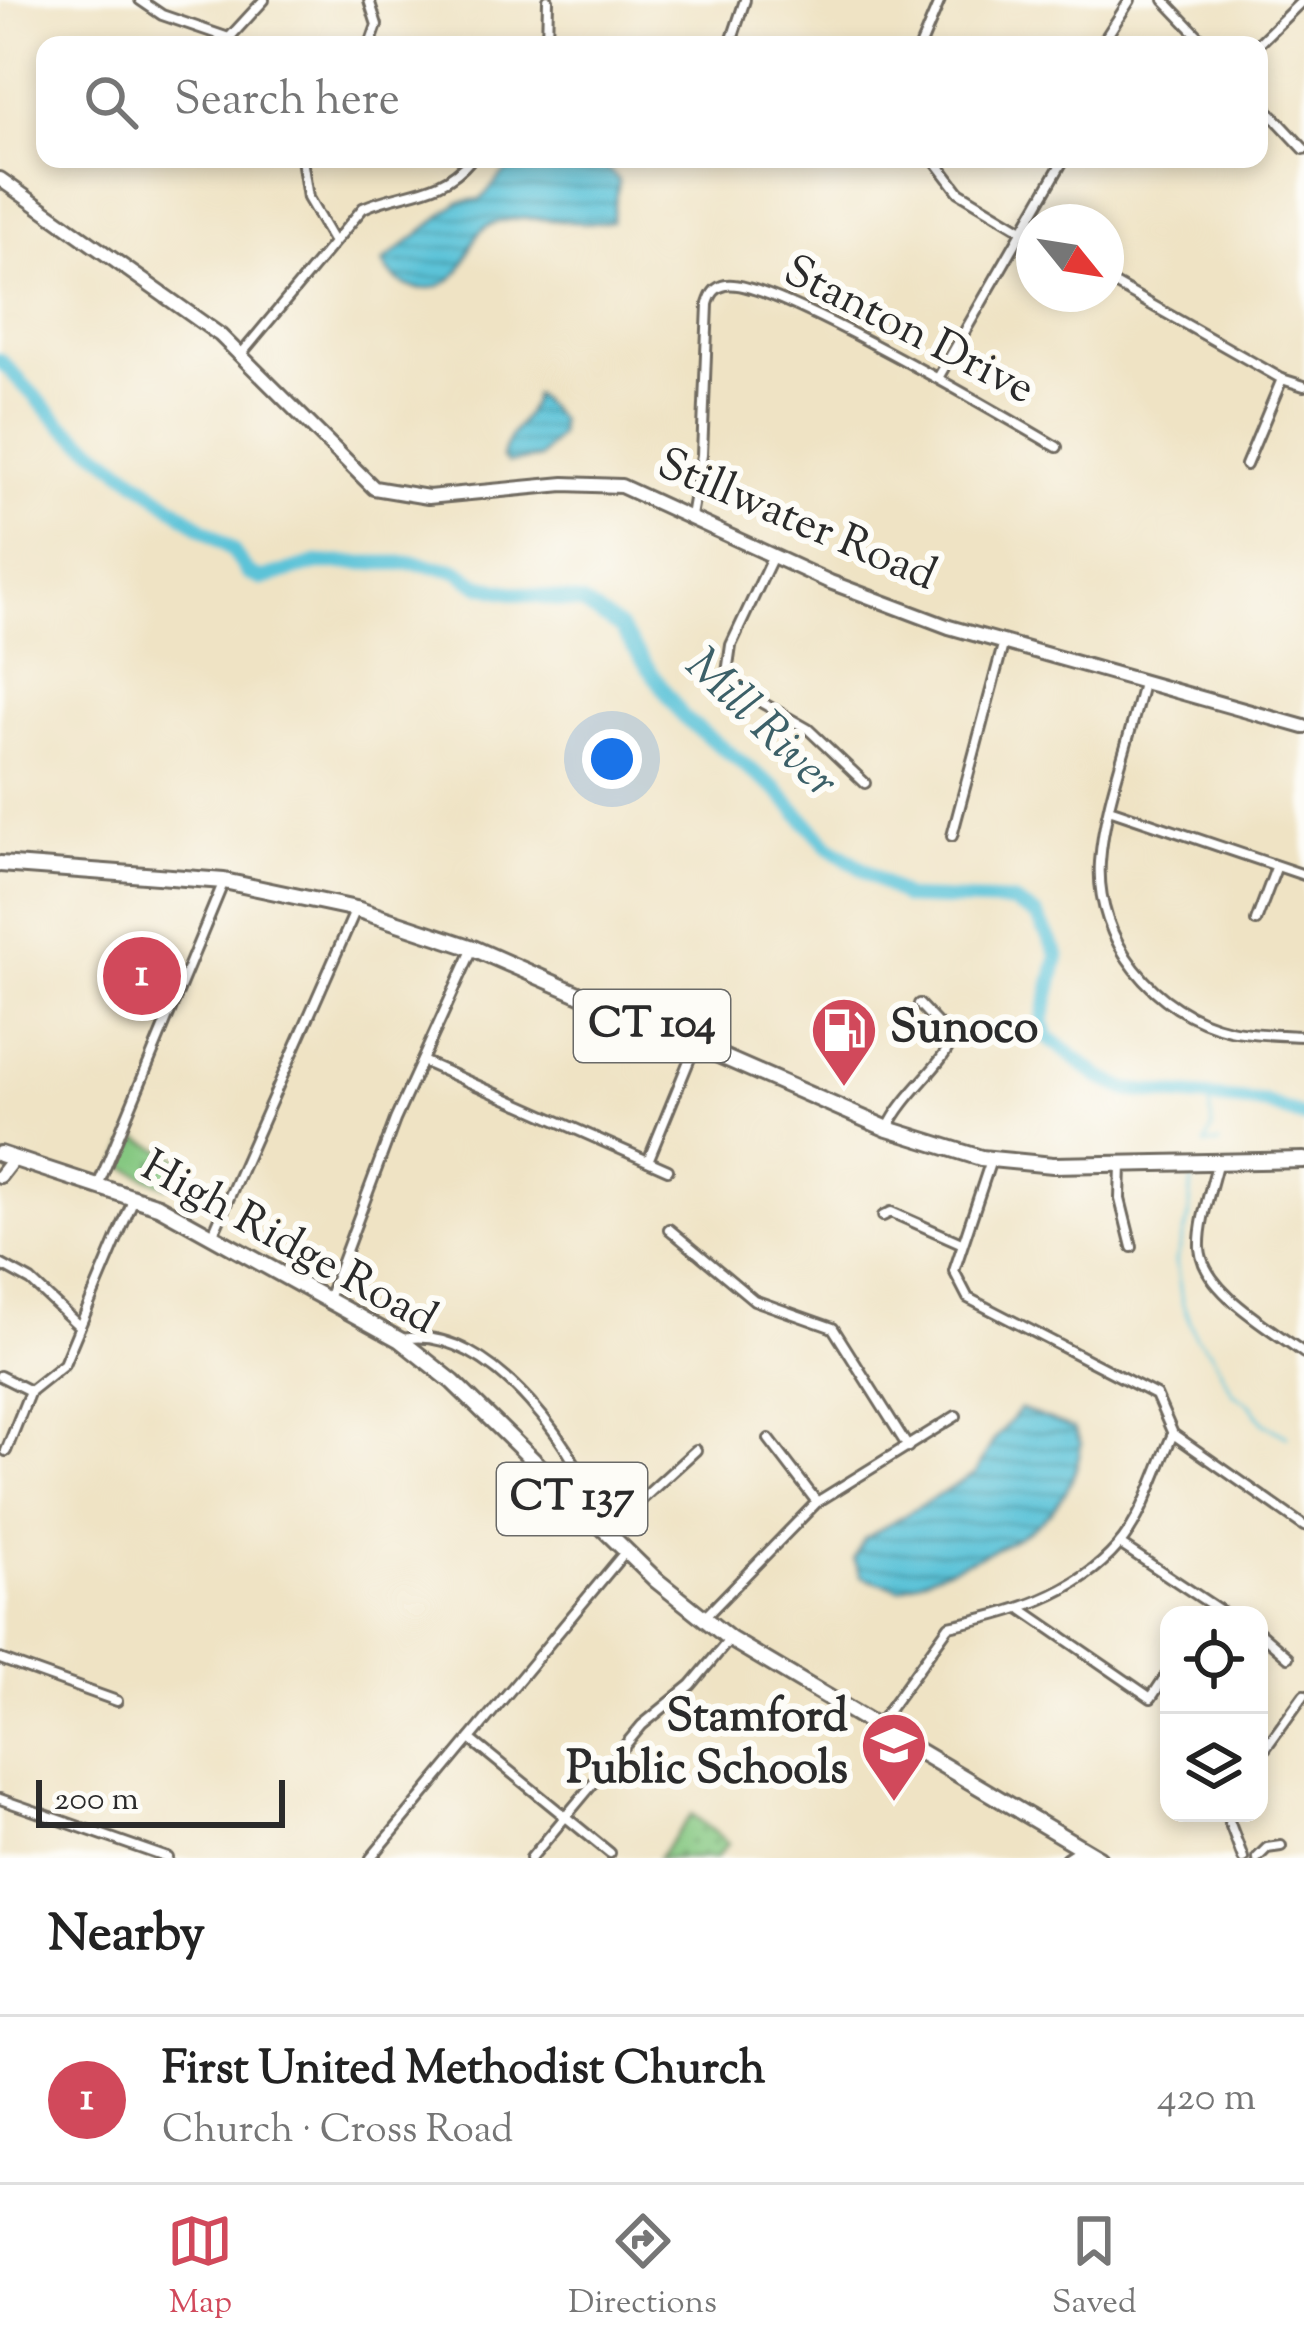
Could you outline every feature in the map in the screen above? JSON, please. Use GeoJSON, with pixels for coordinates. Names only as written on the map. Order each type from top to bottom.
{"type":"FeatureCollection","features":[{"type":"Feature","properties":{"kind":"main road","name":"Stillwater Road"},"geometry":{"type":"LineString","coordinates":[[0,179],[85,235],[242,353],[374,488],[428,497],[597,483],[635,491],[881,602],[1003,645],[1304,727]]}},
{"type":"Feature","properties":{"kind":"main road","name":"CT 104"},"geometry":{"type":"LineString","coordinates":[[0,864],[224,881],[356,909],[472,948],[888,1129],[991,1160],[1120,1164],[1304,1160]]}},
{"type":"Feature","properties":{"kind":"main road","name":"High Ridge Road"},"geometry":{"type":"LineString","coordinates":[[7,1156],[135,1197],[213,1234],[400,1340],[453,1382],[605,1533],[703,1619],[1099,1858]]}},
{"type":"Feature","properties":{"kind":"main road"},"geometry":{"type":"LineString","coordinates":[[0,1176],[7,1156]]}},
{"type":"Feature","properties":{"kind":"street"},"geometry":{"type":"LineString","coordinates":[[140,0],[162,15],[223,36]]}},
{"type":"Feature","properties":{"kind":"street"},"geometry":{"type":"LineString","coordinates":[[231,36],[264,0]]}},
{"type":"Feature","properties":{"kind":"street"},"geometry":{"type":"LineString","coordinates":[[369,0],[377,25],[373,36]]}},
{"type":"Feature","properties":{"kind":"street"},"geometry":{"type":"LineString","coordinates":[[547,36],[548,0]]}},
{"type":"Feature","properties":{"kind":"street"},"geometry":{"type":"LineString","coordinates":[[733,36],[745,0]]}},
{"type":"Feature","properties":{"kind":"street"},"geometry":{"type":"LineString","coordinates":[[925,36],[940,0]]}},
{"type":"Feature","properties":{"kind":"street"},"geometry":{"type":"LineString","coordinates":[[1107,36],[1130,0]]}},
{"type":"Feature","properties":{"kind":"street"},"geometry":{"type":"LineString","coordinates":[[1164,0],[1198,36]]}},
{"type":"Feature","properties":{"kind":"street"},"geometry":{"type":"LineString","coordinates":[[1266,36],[1304,0]]}},
{"type":"Feature","properties":{"kind":"street"},"geometry":{"type":"LineString","coordinates":[[1268,111],[1304,149]]}},
{"type":"Feature","properties":{"kind":"street"},"geometry":{"type":"LineString","coordinates":[[303,168],[308,198],[332,239]]}},
{"type":"Feature","properties":{"kind":"street"},"geometry":{"type":"LineString","coordinates":[[242,353],[332,239],[363,208],[387,197],[446,185],[462,168]]}},
{"type":"Feature","properties":{"kind":"street"},"geometry":{"type":"LineString","coordinates":[[941,168],[959,192],[1016,227]]}},
{"type":"Feature","properties":{"kind":"street"},"geometry":{"type":"LineString","coordinates":[[1044,204],[1060,168]]}},
{"type":"Feature","properties":{"kind":"street"},"geometry":{"type":"LineString","coordinates":[[938,378],[1016,257]]}},
{"type":"Feature","properties":{"kind":"street","name":"Stanton Drive"},"geometry":{"type":"LineString","coordinates":[[691,516],[702,455],[708,304],[712,293],[725,285],[750,289],[834,325],[1057,447]]}},
{"type":"Feature","properties":{"kind":"street"},"geometry":{"type":"LineString","coordinates":[[1124,289],[1282,379],[1304,386]]}},
{"type":"Feature","properties":{"kind":"street"},"geometry":{"type":"LineString","coordinates":[[1246,465],[1282,379]]}},
{"type":"Feature","properties":{"kind":"street"},"geometry":{"type":"LineString","coordinates":[[773,556],[731,645],[727,673],[743,692],[808,729],[865,783]]}},
{"type":"Feature","properties":{"kind":"street"},"geometry":{"type":"LineString","coordinates":[[952,836],[1003,645]]}},
{"type":"Feature","properties":{"kind":"street"},"geometry":{"type":"LineString","coordinates":[[1143,681],[1100,861],[1102,899],[1128,962],[1187,1015],[1231,1030],[1304,1036]]}},
{"type":"Feature","properties":{"kind":"street"},"geometry":{"type":"LineString","coordinates":[[1112,810],[1304,874]]}},
{"type":"Feature","properties":{"kind":"street"},"geometry":{"type":"LineString","coordinates":[[1256,921],[1276,868]]}},
{"type":"Feature","properties":{"kind":"street"},"geometry":{"type":"LineString","coordinates":[[99,1183],[224,881]]}},
{"type":"Feature","properties":{"kind":"street"},"geometry":{"type":"LineString","coordinates":[[213,1234],[356,909]]}},
{"type":"Feature","properties":{"kind":"street"},"geometry":{"type":"LineString","coordinates":[[328,1299],[472,948]]}},
{"type":"Feature","properties":{"kind":"street"},"geometry":{"type":"LineString","coordinates":[[888,1129],[909,1090],[942,1058],[952,1040],[919,1004]]}},
{"type":"Feature","properties":{"kind":"street"},"geometry":{"type":"LineString","coordinates":[[648,1162],[696,1045]]}},
{"type":"Feature","properties":{"kind":"street"},"geometry":{"type":"LineString","coordinates":[[422,1061],[668,1170]]}},
{"type":"Feature","properties":{"kind":"street"},"geometry":{"type":"LineString","coordinates":[[991,1160],[954,1271],[968,1298],[1156,1395],[1173,1434],[1304,1526]]}},
{"type":"Feature","properties":{"kind":"street"},"geometry":{"type":"LineString","coordinates":[[1217,1162],[1200,1247],[1205,1268],[1247,1310],[1304,1353]]}},
{"type":"Feature","properties":{"kind":"street"},"geometry":{"type":"LineString","coordinates":[[1120,1164],[1120,1198],[1132,1247]]}},
{"type":"Feature","properties":{"kind":"street"},"geometry":{"type":"LineString","coordinates":[[6,1451],[30,1391],[64,1364],[135,1197]]}},
{"type":"Feature","properties":{"kind":"street"},"geometry":{"type":"LineString","coordinates":[[883,1216],[891,1212],[962,1243]]}},
{"type":"Feature","properties":{"kind":"street"},"geometry":{"type":"LineString","coordinates":[[669,1229],[754,1300],[833,1328],[908,1447]]}},
{"type":"Feature","properties":{"kind":"street"},"geometry":{"type":"LineString","coordinates":[[0,1264],[31,1281],[79,1326]]}},
{"type":"Feature","properties":{"kind":"street"},"geometry":{"type":"LineString","coordinates":[[400,1340],[421,1335],[450,1344],[511,1382],[569,1450],[597,1501],[605,1533],[696,1450]]}},
{"type":"Feature","properties":{"kind":"street"},"geometry":{"type":"LineString","coordinates":[[0,1376],[30,1391]]}},
{"type":"Feature","properties":{"kind":"street"},"geometry":{"type":"LineString","coordinates":[[703,1619],[817,1502],[956,1417]]}},
{"type":"Feature","properties":{"kind":"street"},"geometry":{"type":"LineString","coordinates":[[875,1727],[949,1626],[1023,1610],[1070,1584],[1120,1544],[1173,1434]]}},
{"type":"Feature","properties":{"kind":"street"},"geometry":{"type":"LineString","coordinates":[[769,1439],[817,1502]]}},
{"type":"Feature","properties":{"kind":"street"},"geometry":{"type":"LineString","coordinates":[[1120,1544],[1202,1606]]}},
{"type":"Feature","properties":{"kind":"street"},"geometry":{"type":"LineString","coordinates":[[371,1858],[626,1551]]}},
{"type":"Feature","properties":{"kind":"street"},"geometry":{"type":"LineString","coordinates":[[1023,1610],[1151,1698],[1160,1684]]}},
{"type":"Feature","properties":{"kind":"street"},"geometry":{"type":"LineString","coordinates":[[532,1858],[642,1725],[691,1685],[730,1639]]}},
{"type":"Feature","properties":{"kind":"street"},"geometry":{"type":"LineString","coordinates":[[1268,1640],[1288,1657]]}},
{"type":"Feature","properties":{"kind":"street"},"geometry":{"type":"LineString","coordinates":[[0,1659],[117,1701]]}},
{"type":"Feature","properties":{"kind":"street"},"geometry":{"type":"LineString","coordinates":[[1268,1745],[1304,1695]]}},
{"type":"Feature","properties":{"kind":"street"},"geometry":{"type":"LineString","coordinates":[[470,1739],[610,1853]]}},
{"type":"Feature","properties":{"kind":"street"},"geometry":{"type":"LineString","coordinates":[[0,1799],[168,1858]]}},
{"type":"Feature","properties":{"kind":"street"},"geometry":{"type":"LineString","coordinates":[[1229,1822],[1243,1858]]}},
{"type":"Feature","properties":{"kind":"street"},"geometry":{"type":"LineString","coordinates":[[1257,1858],[1267,1848],[1281,1846]]}},
{"type":"Feature","properties":{"kind":"street"},"geometry":{"type":"LineString","coordinates":[[1066,1858],[1083,1852]]}},
{"type":"Feature","properties":{"kind":"green space"},"geometry":{"type":"Polygon","coordinates":[[[131,1135],[180,1159],[167,1187],[118,1164],[131,1135]]]}},
{"type":"Feature","properties":{"kind":"green space"},"geometry":{"type":"Polygon","coordinates":[[[692,1814],[728,1843],[716,1858],[658,1858],[692,1814]]]}},
{"type":"Feature","properties":{"kind":"water"},"geometry":{"type":"Polygon","coordinates":[[[509,168],[607,168],[619,181],[612,221],[521,219],[490,225],[475,239],[459,271],[440,286],[407,285],[389,272],[383,262],[459,202],[481,199],[509,168]]]}},
{"type":"Feature","properties":{"kind":"water"},"geometry":{"type":"Polygon","coordinates":[[[534,394],[559,419],[559,434],[540,458],[508,463],[502,458],[504,449],[534,394]]]}},
{"type":"Feature","properties":{"kind":"water"},"geometry":{"type":"Polygon","coordinates":[[[1020,1409],[1074,1429],[1081,1444],[1073,1476],[1059,1502],[1040,1522],[989,1552],[900,1589],[861,1576],[854,1559],[864,1539],[976,1473],[992,1443],[1020,1409]]]}},
{"type":"Feature","properties":{"kind":"waterway","name":"Mill River"},"geometry":{"type":"LineString","coordinates":[[0,360],[63,426],[232,550],[248,573],[261,579],[318,563],[415,563],[458,571],[476,584],[503,591],[582,603],[620,628],[684,718],[777,790],[828,846],[906,898],[1013,902],[1037,916],[1058,955],[1043,1020],[1048,1037],[1099,1077],[1128,1090],[1265,1103],[1304,1117]]}},
{"type":"Feature","properties":{"kind":"waterway"},"geometry":{"type":"LineString","coordinates":[[1210,1097],[1212,1129],[1205,1145],[1219,1144]]}},
{"type":"Feature","properties":{"kind":"waterway"},"geometry":{"type":"LineString","coordinates":[[1192,1177],[1189,1217],[1176,1261],[1182,1302],[1196,1337],[1211,1352],[1234,1394],[1250,1404],[1264,1423],[1287,1436]]}},
{"type":"Feature","properties":{"kind":"place","name":"First United Methodist Church"},"geometry":{"type":"Point","coordinates":[142,976]}},
{"type":"Feature","properties":{"kind":"place","name":"Sunoco"},"geometry":{"type":"Point","coordinates":[844,1089]}},
{"type":"Feature","properties":{"kind":"place","name":"Stamford Public Schools"},"geometry":{"type":"Point","coordinates":[894,1804]}}]}
